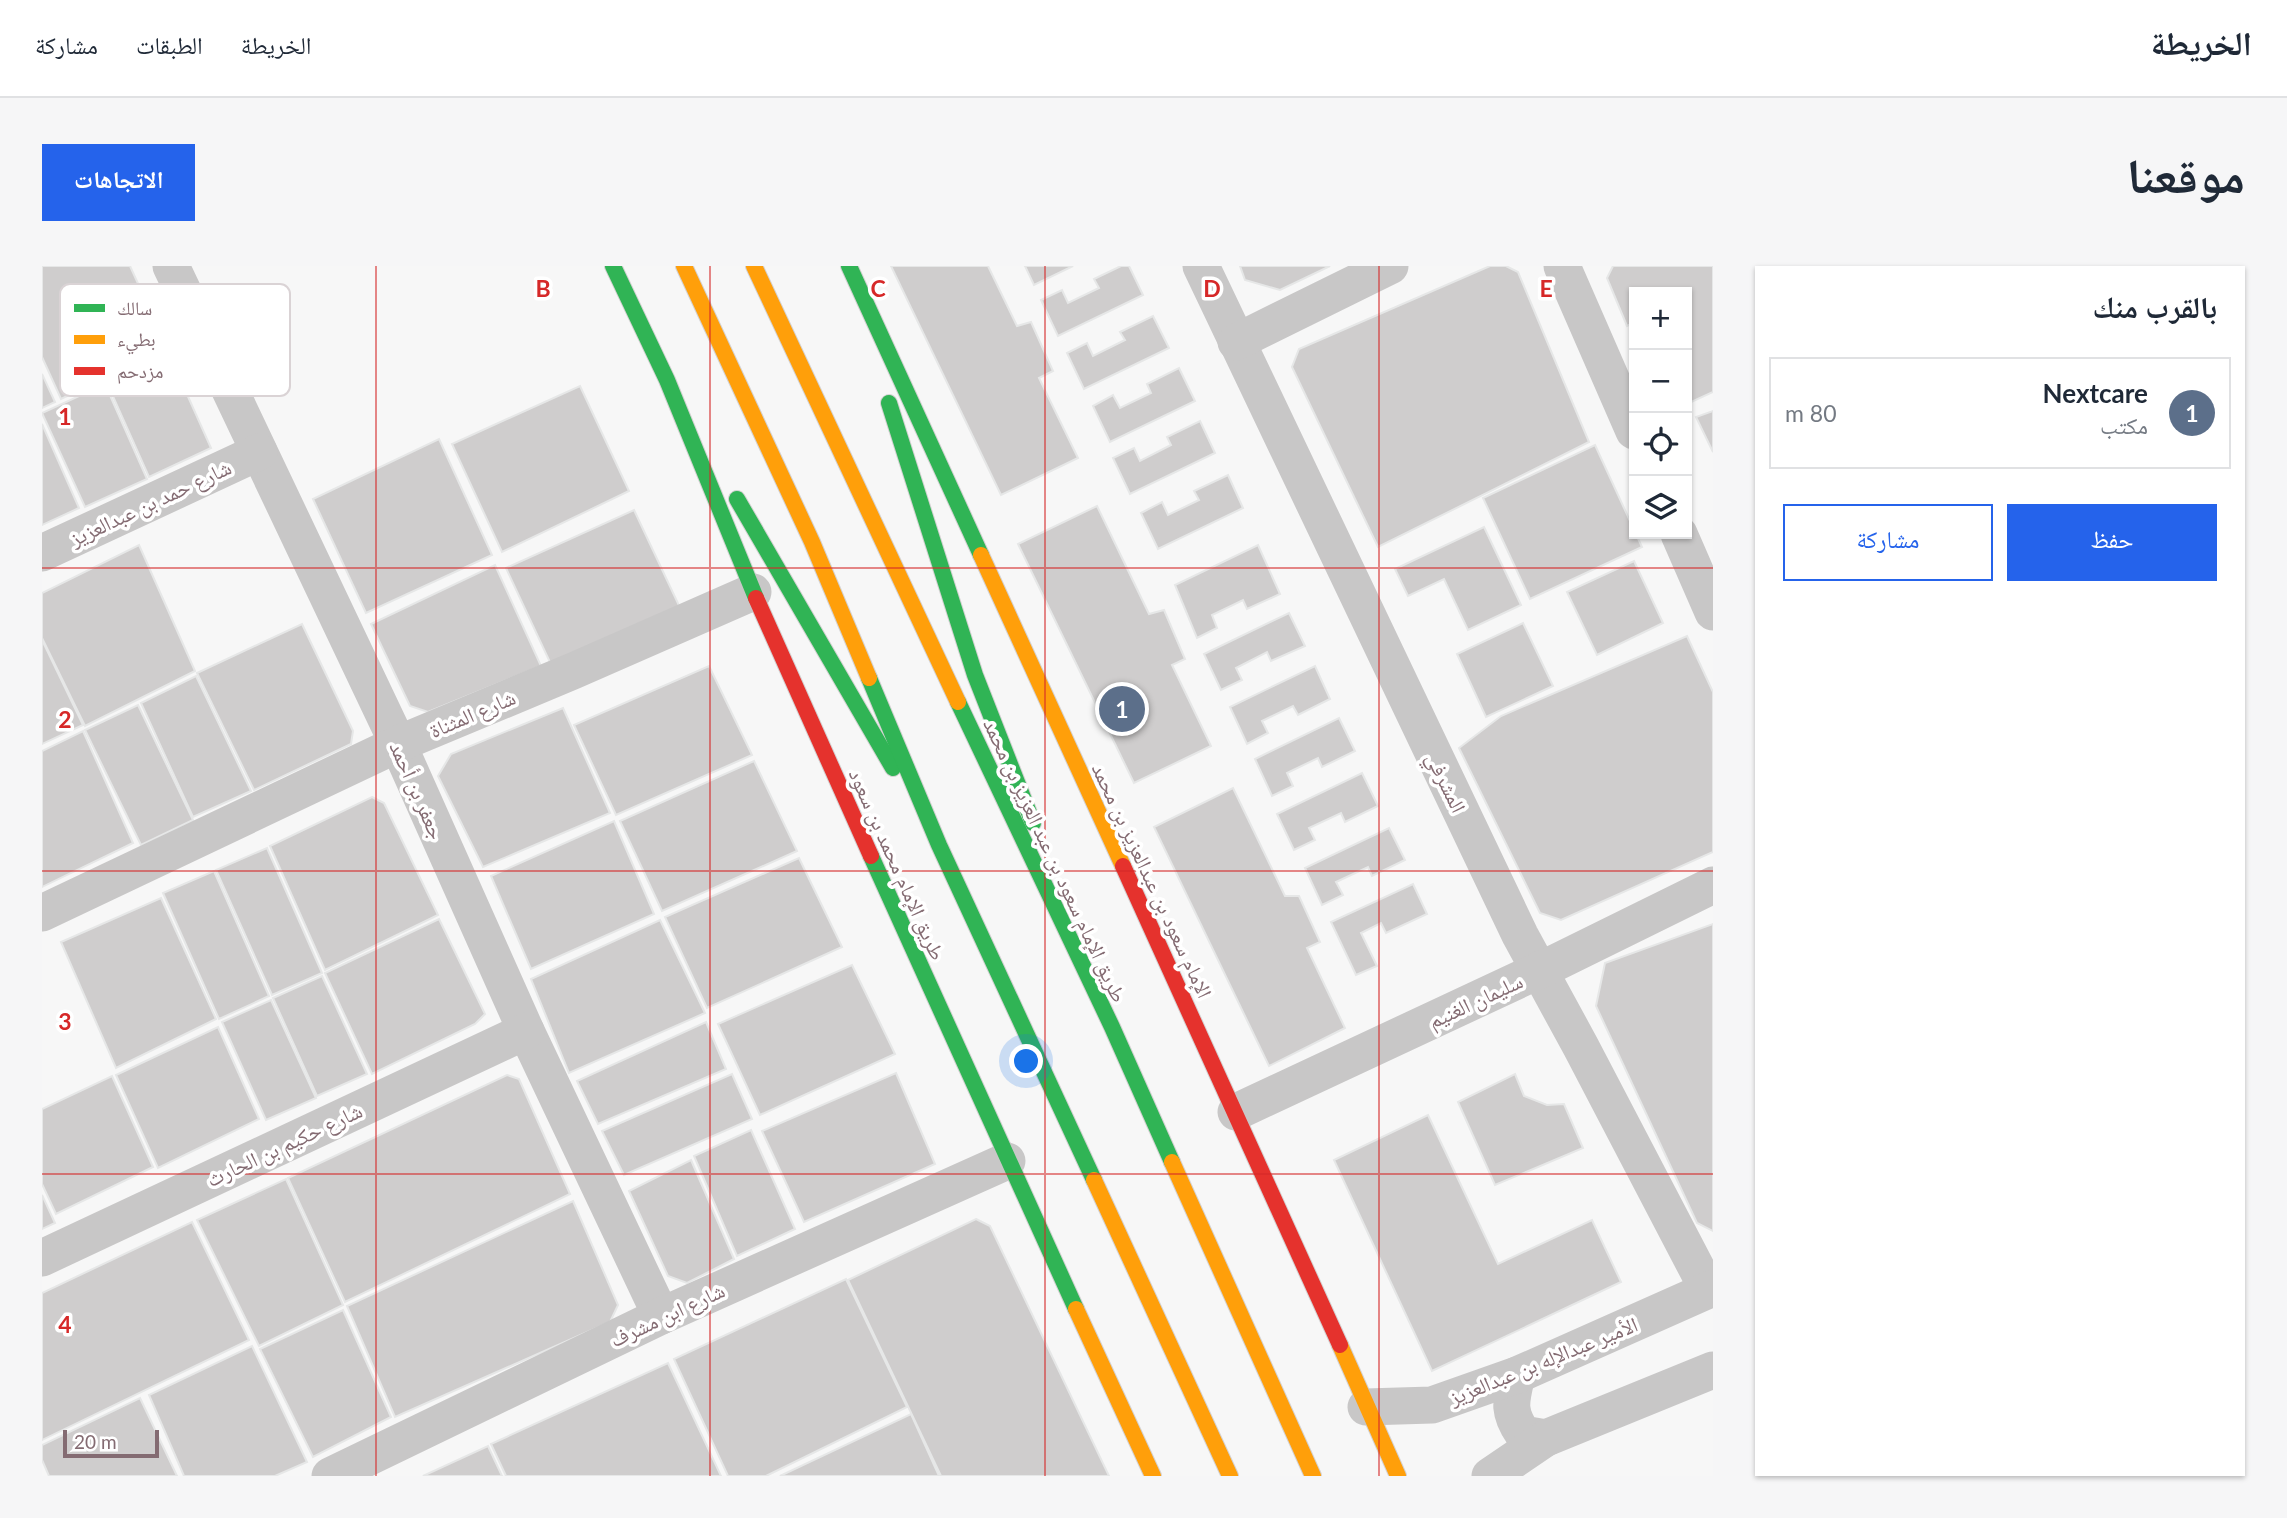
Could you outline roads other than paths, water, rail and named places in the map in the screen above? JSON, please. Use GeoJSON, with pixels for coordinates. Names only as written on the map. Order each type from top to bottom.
{"type":"FeatureCollection","features":[{"type":"Feature","properties":{"kind":"main road","name":"طريق الإمام محمد بن سعود"},"geometry":{"type":"LineString","coordinates":[[613,266],[667,380],[753,592],[1007,1161],[1153,1476]]}},
{"type":"Feature","properties":{"kind":"main road"},"geometry":{"type":"LineString","coordinates":[[684,266],[812,542],[939,845],[1230,1476]]}},
{"type":"Feature","properties":{"kind":"main road","name":"طريق الإمام سعود بن عبد العزيز بن محمد"},"geometry":{"type":"LineString","coordinates":[[754,266],[1112,1027],[1313,1476]]}},
{"type":"Feature","properties":{"kind":"main road"},"geometry":{"type":"LineString","coordinates":[[848,266],[975,675],[1112,1027]]}},
{"type":"Feature","properties":{"kind":"main road","name":"الإمام سعود بن عبدالعزيز بن محمد"},"geometry":{"type":"LineString","coordinates":[[848,266],[1236,1112],[1398,1476]]}},
{"type":"Feature","properties":{"kind":"main road"},"geometry":{"type":"LineString","coordinates":[[667,380],[939,845]]}},
{"type":"Feature","properties":{"kind":"street","name":"جعفر بن أحمد"},"geometry":{"type":"LineString","coordinates":[[171,266],[180,284]]}},
{"type":"Feature","properties":{"kind":"street","name":"المشرفي"},"geometry":{"type":"LineString","coordinates":[[1201,266],[1538,970],[1711,1289]]}},
{"type":"Feature","properties":{"kind":"street"},"geometry":{"type":"LineString","coordinates":[[1236,342],[1390,266]]}},
{"type":"Feature","properties":{"kind":"street"},"geometry":{"type":"LineString","coordinates":[[1562,266],[1629,420]]}},
{"type":"Feature","properties":{"kind":"street","name":"جعفر بن أحمد"},"geometry":{"type":"LineString","coordinates":[[233,396],[398,744],[526,1031],[661,1316]]}},
{"type":"Feature","properties":{"kind":"street","name":"شارع حمد بن عبدالعزيز"},"geometry":{"type":"LineString","coordinates":[[42,553],[259,452]]}},
{"type":"Feature","properties":{"kind":"street"},"geometry":{"type":"LineString","coordinates":[[1681,539],[1713,612]]}},
{"type":"Feature","properties":{"kind":"street","name":"شارع المثناة"},"geometry":{"type":"LineString","coordinates":[[42,913],[398,744],[753,592]]}},
{"type":"Feature","properties":{"kind":"street","name":"سليمان الغنيم"},"geometry":{"type":"LineString","coordinates":[[1236,1112],[1713,885]]}},
{"type":"Feature","properties":{"kind":"street","name":"شارع حكيم بن الحارث"},"geometry":{"type":"LineString","coordinates":[[42,1258],[526,1031]]}},
{"type":"Feature","properties":{"kind":"street","name":"شارع ابن مشرف"},"geometry":{"type":"LineString","coordinates":[[330,1476],[661,1316],[1007,1161]]}},
{"type":"Feature","properties":{"kind":"street","name":"الأمير عبدالإله بن عبدالعزيز"},"geometry":{"type":"LineString","coordinates":[[1366,1407],[1432,1405],[1517,1375],[1711,1289]]}},
{"type":"Feature","properties":{"kind":"street"},"geometry":{"type":"LineString","coordinates":[[1490,1476],[1546,1438],[1712,1373]]}},
{"type":"Feature","properties":{"kind":"street"},"geometry":{"type":"LineString","coordinates":[[1517,1375],[1511,1399],[1511,1417],[1523,1434],[1546,1438]]}},
{"type":"Feature","properties":{"kind":"place","name":"Nextcare"},"geometry":{"type":"Point","coordinates":[1122,709]}}]}
